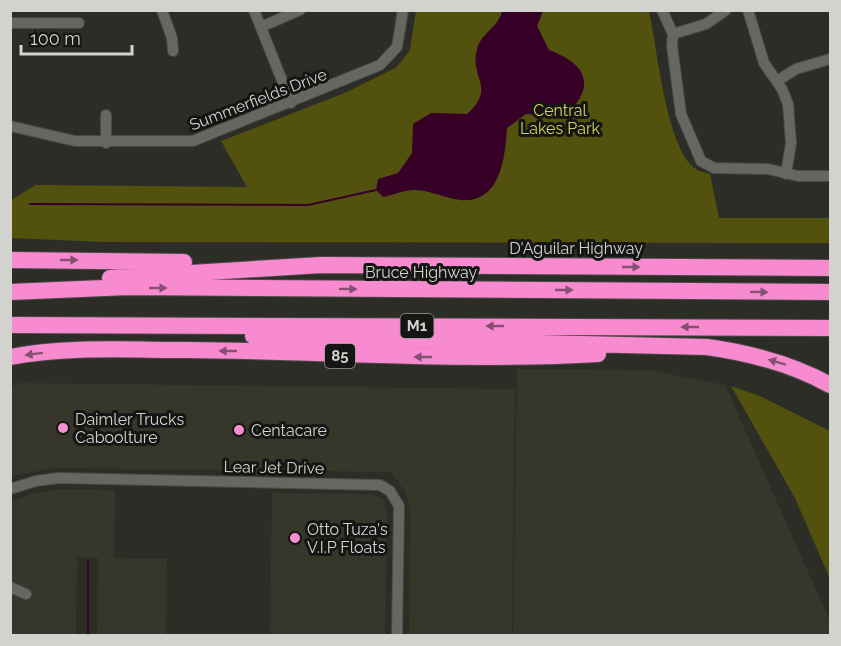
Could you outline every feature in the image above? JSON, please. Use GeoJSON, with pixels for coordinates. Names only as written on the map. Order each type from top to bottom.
{"type":"FeatureCollection","features":[{"type":"Feature","properties":{"kind":"highway"},"geometry":{"type":"LineString","coordinates":[[10,260],[307,262],[321,265]]}},
{"type":"Feature","properties":{"kind":"highway"},"geometry":{"type":"LineString","coordinates":[[79,288],[96,279],[321,265]]}},
{"type":"Feature","properties":{"kind":"highway","name":"D'Aguilar Highway"},"geometry":{"type":"LineString","coordinates":[[321,265],[831,268]]}},
{"type":"Feature","properties":{"kind":"highway","name":"Bruce Highway"},"geometry":{"type":"LineString","coordinates":[[10,292],[79,288],[831,292]]}},
{"type":"Feature","properties":{"kind":"highway"},"geometry":{"type":"LineString","coordinates":[[86,324],[107,332],[467,343],[670,344]]}},
{"type":"Feature","properties":{"kind":"highway","name":"M1"},"geometry":{"type":"LineString","coordinates":[[10,325],[831,328]]}},
{"type":"Feature","properties":{"kind":"highway","name":"85"},"geometry":{"type":"LineString","coordinates":[[10,357],[50,352],[112,350],[502,358],[651,351],[670,344],[751,354],[784,364],[831,385]]}},
{"type":"Feature","properties":{"kind":"street"},"geometry":{"type":"LineString","coordinates":[[162,10],[172,38],[173,51]]}},
{"type":"Feature","properties":{"kind":"street"},"geometry":{"type":"LineString","coordinates":[[254,10],[291,103]]}},
{"type":"Feature","properties":{"kind":"street"},"geometry":{"type":"LineString","coordinates":[[261,27],[300,10]]}},
{"type":"Feature","properties":{"kind":"street","name":"Summerfields Drive"},"geometry":{"type":"LineString","coordinates":[[10,126],[56,138],[106,142],[193,141],[380,65],[397,47],[403,10]]}},
{"type":"Feature","properties":{"kind":"street"},"geometry":{"type":"LineString","coordinates":[[662,10],[673,34],[672,46],[680,109],[701,161],[714,168],[758,168],[786,174],[831,176]]}},
{"type":"Feature","properties":{"kind":"street"},"geometry":{"type":"LineString","coordinates":[[673,34],[706,24],[726,10]]}},
{"type":"Feature","properties":{"kind":"street"},"geometry":{"type":"LineString","coordinates":[[748,10],[764,63],[777,81],[790,113],[791,153],[786,174]]}},
{"type":"Feature","properties":{"kind":"street"},"geometry":{"type":"LineString","coordinates":[[10,23],[79,23]]}},
{"type":"Feature","properties":{"kind":"street"},"geometry":{"type":"LineString","coordinates":[[777,81],[796,69],[831,59]]}},
{"type":"Feature","properties":{"kind":"street"},"geometry":{"type":"LineString","coordinates":[[106,115],[106,142]]}},
{"type":"Feature","properties":{"kind":"street","name":"Lear Jet Drive"},"geometry":{"type":"LineString","coordinates":[[10,489],[36,481],[58,478],[380,485],[393,494],[399,510],[397,636]]}},
{"type":"Feature","properties":{"kind":"street"},"geometry":{"type":"LineString","coordinates":[[10,587],[26,594]]}},
{"type":"Feature","properties":{"kind":"shaded area"},"geometry":{"type":"Polygon","coordinates":[[[502,11],[543,11],[537,26],[549,50],[572,62],[583,77],[584,86],[575,105],[565,116],[526,114],[507,128],[502,165],[492,187],[484,195],[474,199],[460,200],[414,190],[383,197],[376,190],[378,179],[398,173],[412,153],[413,124],[431,113],[467,114],[476,104],[481,89],[476,68],[477,49],[502,11]]]}},
{"type":"Feature","properties":{"kind":"shaded area"},"geometry":{"type":"Polygon","coordinates":[[[517,369],[648,370],[725,385],[830,621],[830,635],[513,635],[517,369]]]}},
{"type":"Feature","properties":{"kind":"shaded area"},"geometry":{"type":"Polygon","coordinates":[[[19,383],[515,389],[512,635],[409,635],[410,511],[406,493],[391,472],[55,468],[11,476],[11,387],[19,383]]]}},
{"type":"Feature","properties":{"kind":"shaded area"},"geometry":{"type":"Polygon","coordinates":[[[62,489],[115,490],[114,558],[167,559],[166,635],[97,635],[98,558],[77,557],[76,635],[11,636],[11,502],[30,494],[62,489]]]}},
{"type":"Feature","properties":{"kind":"shaded area"},"geometry":{"type":"Polygon","coordinates":[[[272,493],[371,494],[383,499],[387,511],[385,635],[270,635],[272,493]]]}},
{"type":"Feature","properties":{"kind":"green space","name":"Central Lakes Park"},"geometry":{"type":"Polygon","coordinates":[[[416,10],[649,11],[664,94],[676,138],[693,167],[710,174],[719,218],[830,218],[830,243],[104,242],[11,238],[11,200],[36,185],[247,187],[221,141],[347,92],[397,67],[410,50],[416,10]]]}},
{"type":"Feature","properties":{"kind":"green space"},"geometry":{"type":"Polygon","coordinates":[[[731,386],[760,396],[830,431],[830,579],[795,498],[731,386]]]}},
{"type":"Feature","properties":{"kind":"waterway"},"geometry":{"type":"LineString","coordinates":[[30,204],[308,205],[376,190]]}},
{"type":"Feature","properties":{"kind":"waterway"},"geometry":{"type":"LineString","coordinates":[[88,561],[88,636]]}},
{"type":"Feature","properties":{"kind":"place","name":"Daimler Trucks Caboolture"},"geometry":{"type":"Point","coordinates":[63,428]}},
{"type":"Feature","properties":{"kind":"place","name":"Centacare"},"geometry":{"type":"Point","coordinates":[239,430]}},
{"type":"Feature","properties":{"kind":"place","name":"Otto Tuza's V.I.P Floats"},"geometry":{"type":"Point","coordinates":[295,538]}}]}
